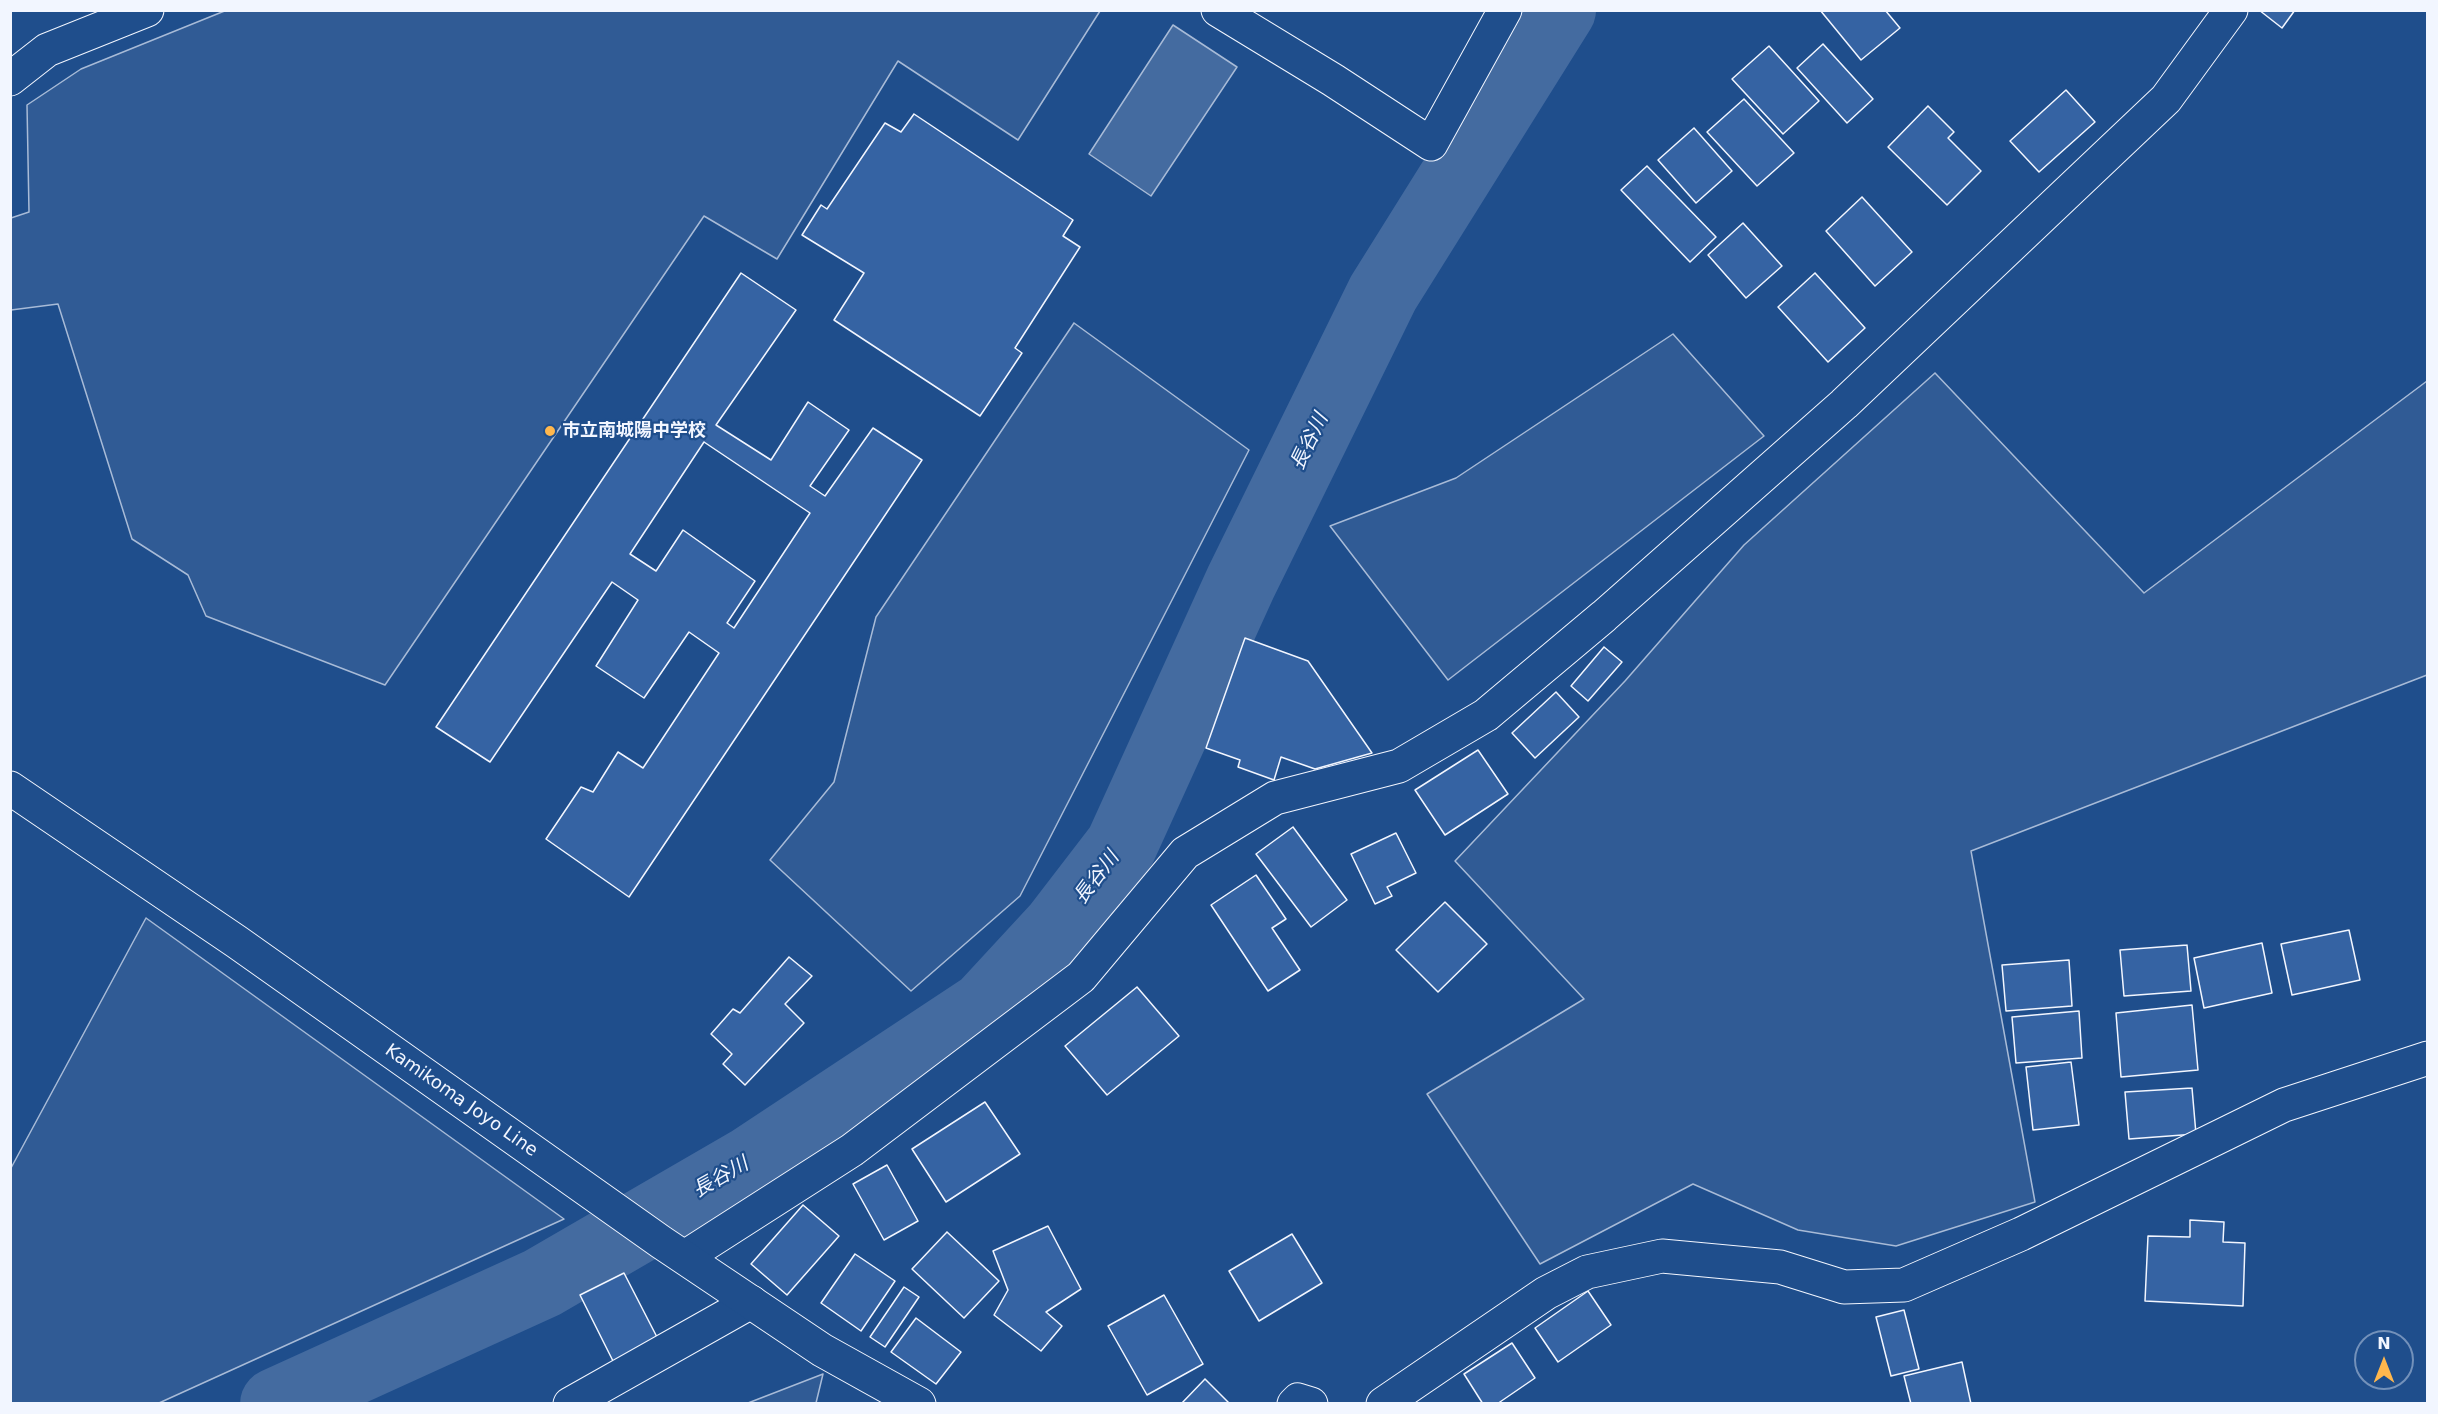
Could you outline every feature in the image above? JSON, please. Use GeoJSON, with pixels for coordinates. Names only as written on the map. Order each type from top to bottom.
{"type":"FeatureCollection","features":[{"type":"Feature","properties":{"kind":"street"},"geometry":{"type":"LineString","coordinates":[[10,79],[47,50],[147,10]]}},
{"type":"Feature","properties":{"kind":"street"},"geometry":{"type":"LineString","coordinates":[[1218,10],[1333,80],[1431,144],[1505,10]]}},
{"type":"Feature","properties":{"kind":"street"},"geometry":{"type":"LineString","coordinates":[[673,1249],[852,1150],[1081,977],[1185,853],[1275,798],[1399,766],[1486,716],[1613,608],[1844,404],[2166,99],[2231,10]]}},
{"type":"Feature","properties":{"kind":"street","name":"Kamikoma Joyo Line"},"geometry":{"type":"LineString","coordinates":[[10,788],[237,942],[593,1196],[822,1350],[920,1404]]}},
{"type":"Feature","properties":{"kind":"street"},"geometry":{"type":"LineString","coordinates":[[1383,1404],[1546,1293],[1587,1272],[1662,1256],[1780,1266],[1844,1287],[1904,1285],[2021,1234],[2284,1105],[2427,1058]]}},
{"type":"Feature","properties":{"kind":"street"},"geometry":{"type":"LineString","coordinates":[[570,1404],[751,1302]]}},
{"type":"Feature","properties":{"kind":"street"},"geometry":{"type":"LineString","coordinates":[[1294,1404],[1298,1400],[1311,1404]]}},
{"type":"Feature","properties":{"kind":"shaded area"},"geometry":{"type":"Polygon","coordinates":[[[227,10],[1100,11],[1018,140],[898,61],[777,259],[704,216],[385,685],[206,616],[188,575],[132,539],[58,304],[11,310],[11,218],[29,212],[27,105],[81,69],[227,10]]]}},
{"type":"Feature","properties":{"kind":"shaded area"},"geometry":{"type":"Polygon","coordinates":[[[1173,25],[1237,67],[1151,196],[1089,154],[1173,25]]]}},
{"type":"Feature","properties":{"kind":"shaded area"},"geometry":{"type":"Polygon","coordinates":[[[1074,323],[1249,450],[1020,896],[911,991],[770,860],[834,782],[876,617],[1074,323]]]}},
{"type":"Feature","properties":{"kind":"shaded area"},"geometry":{"type":"Polygon","coordinates":[[[1673,334],[1764,436],[1448,680],[1330,526],[1456,478],[1673,334]]]}},
{"type":"Feature","properties":{"kind":"shaded area"},"geometry":{"type":"Polygon","coordinates":[[[1935,373],[2144,593],[2427,381],[2427,675],[1971,851],[2035,1202],[1896,1246],[1798,1230],[1693,1184],[1540,1264],[1427,1094],[1584,999],[1455,861],[1625,681],[1744,545],[1935,373]]]}},
{"type":"Feature","properties":{"kind":"shaded area"},"geometry":{"type":"Polygon","coordinates":[[[146,918],[564,1219],[159,1403],[11,1403],[11,1168],[146,918]]]}},
{"type":"Feature","properties":{"kind":"shaded area"},"geometry":{"type":"Polygon","coordinates":[[[823,1374],[816,1403],[748,1403],[823,1374]]]}},
{"type":"Feature","properties":{"kind":"building"},"geometry":{"type":"Polygon","coordinates":[[[1820,10],[1885,10],[1900,28],[1861,60],[1820,10]]]}},
{"type":"Feature","properties":{"kind":"building"},"geometry":{"type":"Polygon","coordinates":[[[2259,10],[2295,10],[2282,28],[2259,10]]]}},
{"type":"Feature","properties":{"kind":"building"},"geometry":{"type":"Polygon","coordinates":[[[1823,44],[1873,99],[1847,123],[1797,68],[1823,44]]]}},
{"type":"Feature","properties":{"kind":"building"},"geometry":{"type":"Polygon","coordinates":[[[1769,46],[1819,101],[1783,134],[1732,79],[1769,46]]]}},
{"type":"Feature","properties":{"kind":"building"},"geometry":{"type":"Polygon","coordinates":[[[2066,90],[2095,122],[2039,172],[2010,141],[2066,90]]]}},
{"type":"Feature","properties":{"kind":"building"},"geometry":{"type":"Polygon","coordinates":[[[1744,99],[1794,153],[1757,186],[1707,132],[1744,99]]]}},
{"type":"Feature","properties":{"kind":"building"},"geometry":{"type":"Polygon","coordinates":[[[1928,106],[1954,132],[1948,138],[1981,171],[1947,205],[1888,147],[1928,106]]]}},
{"type":"Feature","properties":{"kind":"building"},"geometry":{"type":"Polygon","coordinates":[[[914,114],[1073,220],[1063,236],[1080,247],[1015,348],[1022,353],[980,416],[834,320],[864,273],[802,235],[821,205],[827,209],[885,123],[901,132],[914,114]]]}},
{"type":"Feature","properties":{"kind":"building"},"geometry":{"type":"Polygon","coordinates":[[[1694,128],[1732,171],[1696,203],[1658,160],[1694,128]]]}},
{"type":"Feature","properties":{"kind":"building"},"geometry":{"type":"Polygon","coordinates":[[[1647,166],[1716,237],[1690,262],[1621,190],[1647,166]]]}},
{"type":"Feature","properties":{"kind":"building"},"geometry":{"type":"Polygon","coordinates":[[[1862,197],[1912,252],[1875,286],[1826,231],[1862,197]]]}},
{"type":"Feature","properties":{"kind":"building"},"geometry":{"type":"Polygon","coordinates":[[[1743,223],[1782,266],[1746,298],[1708,255],[1743,223]]]}},
{"type":"Feature","properties":{"kind":"building"},"geometry":{"type":"Polygon","coordinates":[[[741,273],[796,310],[716,425],[771,460],[808,402],[849,430],[810,486],[825,496],[873,428],[922,460],[629,897],[546,839],[581,787],[593,792],[618,752],[643,768],[719,653],[689,632],[644,698],[596,666],[638,600],[612,582],[490,762],[436,727],[741,273]],[[704,442],[630,554],[656,571],[683,530],[755,581],[727,623],[734,628],[810,513],[704,442]]]}},
{"type":"Feature","properties":{"kind":"building"},"geometry":{"type":"Polygon","coordinates":[[[1815,273],[1865,328],[1828,362],[1778,307],[1815,273]]]}},
{"type":"Feature","properties":{"kind":"building"},"geometry":{"type":"Polygon","coordinates":[[[1245,638],[1308,661],[1372,753],[1315,769],[1281,757],[1274,780],[1238,767],[1240,760],[1206,748],[1245,638]]]}},
{"type":"Feature","properties":{"kind":"building"},"geometry":{"type":"Polygon","coordinates":[[[1604,647],[1622,662],[1588,701],[1571,686],[1604,647]]]}},
{"type":"Feature","properties":{"kind":"building"},"geometry":{"type":"Polygon","coordinates":[[[1556,692],[1579,717],[1535,758],[1512,733],[1556,692]]]}},
{"type":"Feature","properties":{"kind":"building"},"geometry":{"type":"Polygon","coordinates":[[[1478,750],[1508,794],[1445,835],[1415,790],[1478,750]]]}},
{"type":"Feature","properties":{"kind":"building"},"geometry":{"type":"Polygon","coordinates":[[[1293,827],[1347,900],[1311,927],[1256,854],[1293,827]]]}},
{"type":"Feature","properties":{"kind":"building"},"geometry":{"type":"Polygon","coordinates":[[[1396,833],[1416,873],[1387,887],[1392,896],[1375,904],[1351,854],[1396,833]]]}},
{"type":"Feature","properties":{"kind":"building"},"geometry":{"type":"Polygon","coordinates":[[[1256,875],[1286,919],[1272,928],[1300,970],[1268,991],[1211,905],[1256,875]]]}},
{"type":"Feature","properties":{"kind":"building"},"geometry":{"type":"Polygon","coordinates":[[[1445,902],[1487,944],[1438,992],[1396,950],[1445,902]]]}},
{"type":"Feature","properties":{"kind":"building"},"geometry":{"type":"Polygon","coordinates":[[[2349,930],[2360,980],[2292,995],[2281,944],[2349,930]]]}},
{"type":"Feature","properties":{"kind":"building"},"geometry":{"type":"Polygon","coordinates":[[[2262,943],[2272,993],[2204,1008],[2194,958],[2262,943]]]}},
{"type":"Feature","properties":{"kind":"building"},"geometry":{"type":"Polygon","coordinates":[[[2187,945],[2191,991],[2124,996],[2120,950],[2187,945]]]}},
{"type":"Feature","properties":{"kind":"building"},"geometry":{"type":"Polygon","coordinates":[[[789,957],[812,976],[785,1004],[804,1023],[745,1085],[723,1064],[732,1054],[711,1034],[733,1009],[740,1013],[789,957]]]}},
{"type":"Feature","properties":{"kind":"building"},"geometry":{"type":"Polygon","coordinates":[[[2069,960],[2072,1006],[2006,1011],[2002,965],[2069,960]]]}},
{"type":"Feature","properties":{"kind":"building"},"geometry":{"type":"Polygon","coordinates":[[[1137,987],[1179,1036],[1107,1095],[1065,1046],[1137,987]]]}},
{"type":"Feature","properties":{"kind":"building"},"geometry":{"type":"Polygon","coordinates":[[[2192,1005],[2198,1070],[2121,1077],[2116,1013],[2192,1005]]]}},
{"type":"Feature","properties":{"kind":"building"},"geometry":{"type":"Polygon","coordinates":[[[2079,1011],[2082,1058],[2016,1063],[2012,1017],[2079,1011]]]}},
{"type":"Feature","properties":{"kind":"building"},"geometry":{"type":"Polygon","coordinates":[[[2071,1062],[2079,1125],[2033,1130],[2026,1067],[2071,1062]]]}},
{"type":"Feature","properties":{"kind":"building"},"geometry":{"type":"Polygon","coordinates":[[[2192,1088],[2196,1134],[2129,1139],[2125,1092],[2192,1088]]]}},
{"type":"Feature","properties":{"kind":"building"},"geometry":{"type":"Polygon","coordinates":[[[985,1102],[1020,1154],[946,1202],[912,1149],[985,1102]]]}},
{"type":"Feature","properties":{"kind":"building"},"geometry":{"type":"Polygon","coordinates":[[[887,1165],[918,1221],[884,1240],[853,1184],[887,1165]]]}},
{"type":"Feature","properties":{"kind":"building"},"geometry":{"type":"Polygon","coordinates":[[[803,1205],[839,1236],[787,1295],[751,1264],[803,1205]]]}},
{"type":"Feature","properties":{"kind":"building"},"geometry":{"type":"Polygon","coordinates":[[[2190,1220],[2224,1222],[2223,1242],[2245,1243],[2243,1306],[2145,1301],[2148,1236],[2190,1237],[2190,1220]]]}},
{"type":"Feature","properties":{"kind":"building"},"geometry":{"type":"Polygon","coordinates":[[[1048,1226],[1081,1289],[1046,1312],[1062,1326],[1041,1351],[994,1315],[1008,1290],[993,1251],[1048,1226]]]}},
{"type":"Feature","properties":{"kind":"building"},"geometry":{"type":"Polygon","coordinates":[[[947,1232],[999,1281],[964,1318],[912,1269],[947,1232]]]}},
{"type":"Feature","properties":{"kind":"building"},"geometry":{"type":"Polygon","coordinates":[[[1292,1234],[1322,1283],[1259,1321],[1229,1271],[1292,1234]]]}},
{"type":"Feature","properties":{"kind":"building"},"geometry":{"type":"Polygon","coordinates":[[[855,1254],[895,1281],[861,1331],[821,1303],[855,1254]]]}},
{"type":"Feature","properties":{"kind":"building"},"geometry":{"type":"Polygon","coordinates":[[[624,1273],[659,1341],[614,1363],[580,1295],[624,1273]]]}},
{"type":"Feature","properties":{"kind":"building"},"geometry":{"type":"Polygon","coordinates":[[[904,1287],[919,1297],[885,1347],[870,1337],[904,1287]]]}},
{"type":"Feature","properties":{"kind":"building"},"geometry":{"type":"Polygon","coordinates":[[[1588,1291],[1611,1325],[1558,1362],[1535,1328],[1588,1291]]]}},
{"type":"Feature","properties":{"kind":"building"},"geometry":{"type":"Polygon","coordinates":[[[1164,1295],[1203,1364],[1147,1395],[1108,1326],[1164,1295]]]}},
{"type":"Feature","properties":{"kind":"building"},"geometry":{"type":"Polygon","coordinates":[[[1904,1310],[1919,1369],[1891,1376],[1876,1317],[1904,1310]]]}},
{"type":"Feature","properties":{"kind":"building"},"geometry":{"type":"Polygon","coordinates":[[[916,1318],[961,1352],[936,1384],[891,1352],[916,1318]]]}},
{"type":"Feature","properties":{"kind":"building"},"geometry":{"type":"Polygon","coordinates":[[[1512,1343],[1535,1378],[1497,1404],[1483,1404],[1464,1374],[1512,1343]]]}},
{"type":"Feature","properties":{"kind":"building"},"geometry":{"type":"Polygon","coordinates":[[[1962,1362],[1971,1404],[1911,1404],[1904,1376],[1962,1362]]]}},
{"type":"Feature","properties":{"kind":"building"},"geometry":{"type":"Polygon","coordinates":[[[1205,1379],[1230,1404],[1181,1404],[1205,1379]]]}},
{"type":"Feature","properties":{"kind":"waterway","name":"長谷川"},"geometry":{"type":"LineString","coordinates":[[276,1404],[542,1283],[749,1163],[985,1007],[1058,928],[1121,846],[1241,582],[1383,293],[1560,10]]}},
{"type":"Feature","properties":{"kind":"place","name":"市立南城陽中学校"},"geometry":{"type":"Point","coordinates":[550,431]}}]}
